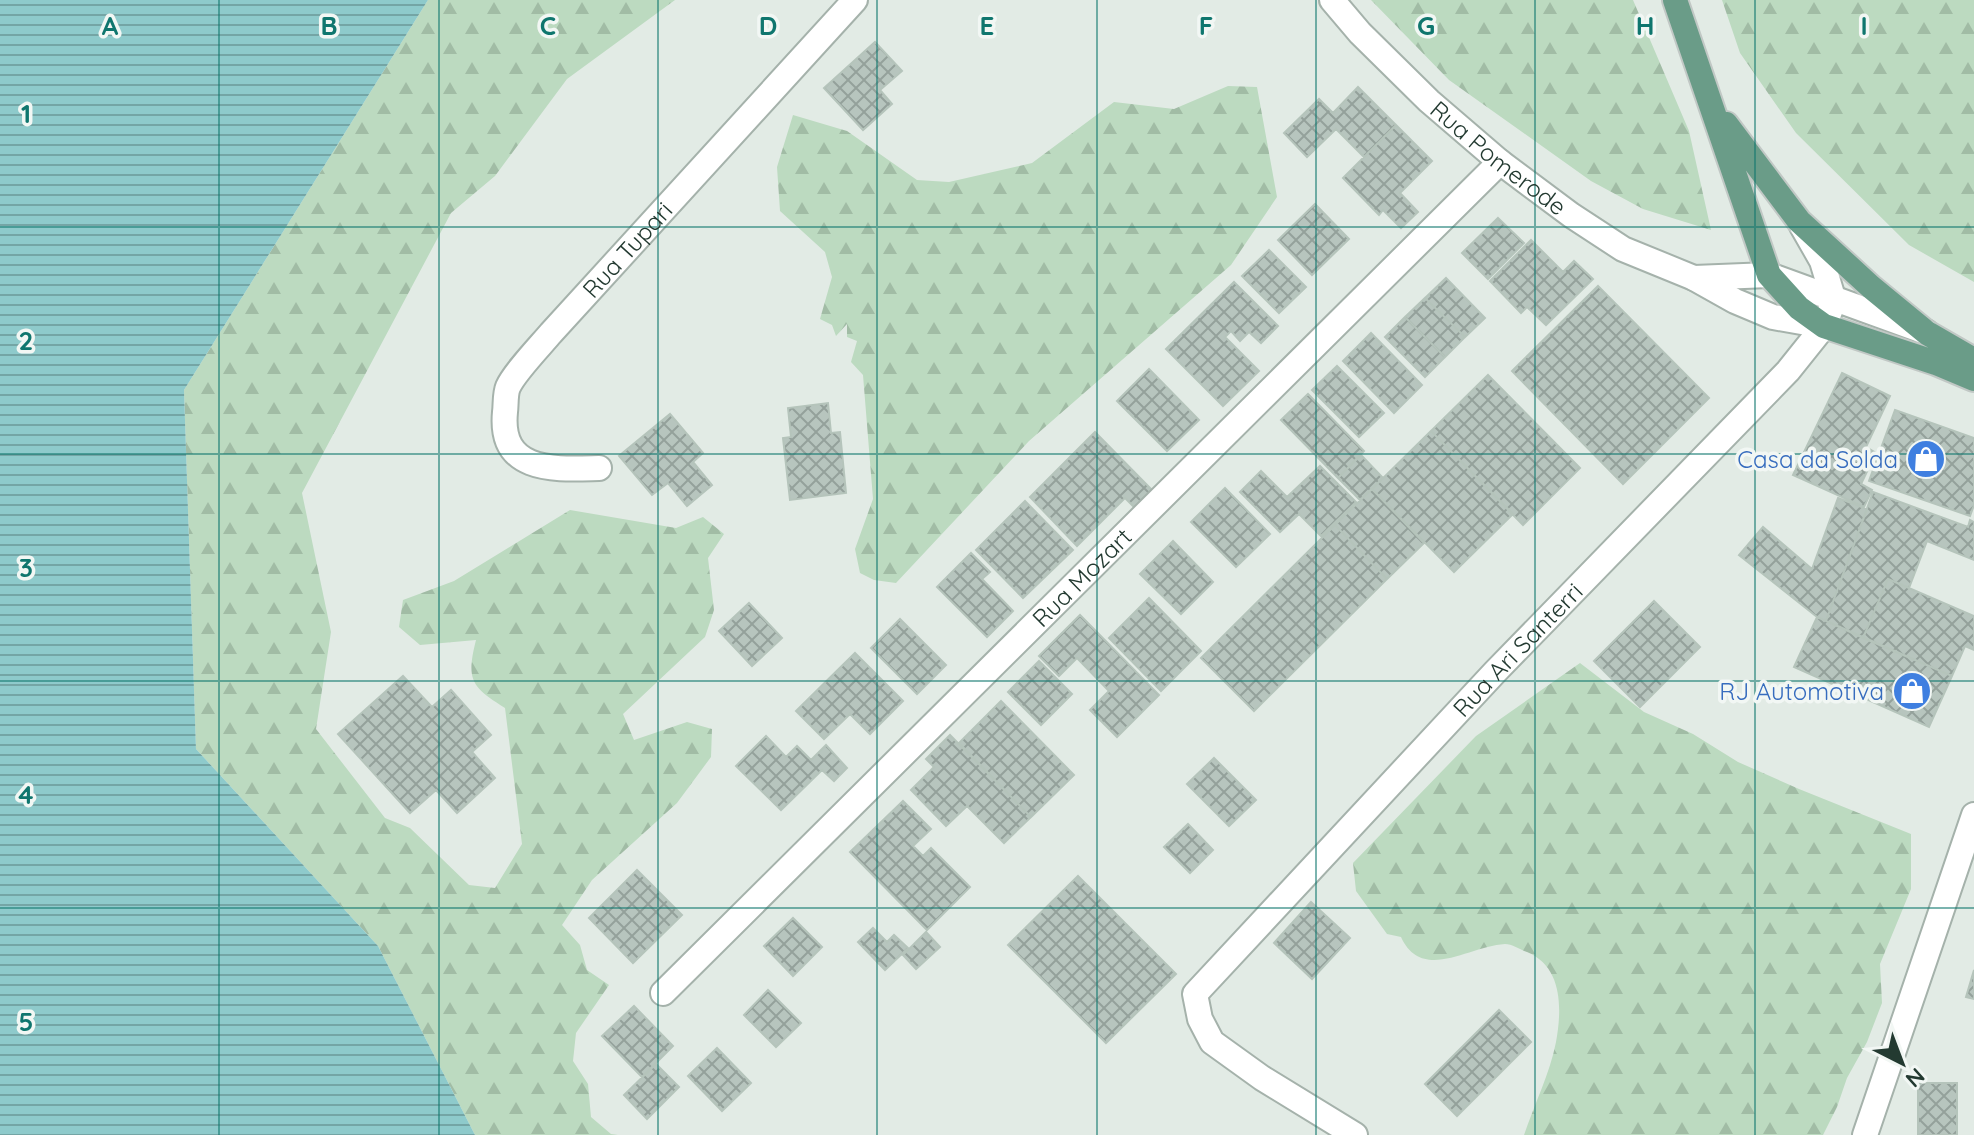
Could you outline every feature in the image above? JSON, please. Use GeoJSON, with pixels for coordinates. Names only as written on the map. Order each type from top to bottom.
{"type":"FeatureCollection","features":[{"type":"Feature","properties":{"kind":"main road","name":"Rua Pomerode"},"geometry":{"type":"LineString","coordinates":[[1675,0],[1769,275],[1799,308],[1824,326],[1936,363],[1974,379]]}},
{"type":"Feature","properties":{"kind":"main road","name":"Rua Pomerode"},"geometry":{"type":"LineString","coordinates":[[1710,101],[1799,221],[1927,333],[1974,360]]}},
{"type":"Feature","properties":{"kind":"street","name":"Rua Tupari"},"geometry":{"type":"LineString","coordinates":[[599,468],[551,470],[525,461],[509,446],[504,424],[508,388],[551,333],[855,0]]}},
{"type":"Feature","properties":{"kind":"street","name":"Rua Pomerode"},"geometry":{"type":"LineString","coordinates":[[1332,0],[1360,33],[1419,91],[1500,162],[1571,215],[1623,249],[1694,278],[1735,301],[1773,317],[1824,326]]}},
{"type":"Feature","properties":{"kind":"street","name":"Rua Mozart"},"geometry":{"type":"LineString","coordinates":[[663,993],[1500,162]]}},
{"type":"Feature","properties":{"kind":"street"},"geometry":{"type":"LineString","coordinates":[[1799,221],[1822,261],[1834,301]]}},
{"type":"Feature","properties":{"kind":"street","name":"Rua Pomerode"},"geometry":{"type":"LineString","coordinates":[[1694,278],[1769,275]]}},
{"type":"Feature","properties":{"kind":"street"},"geometry":{"type":"LineString","coordinates":[[1769,275],[1927,333]]}},
{"type":"Feature","properties":{"kind":"street","name":"Rua Ari Santerri"},"geometry":{"type":"LineString","coordinates":[[1355,1135],[1262,1078],[1212,1042],[1200,1019],[1195,994],[1495,672],[1788,371],[1824,326],[1834,301]]}},
{"type":"Feature","properties":{"kind":"street"},"geometry":{"type":"LineString","coordinates":[[1865,1135],[1974,815]]}},
{"type":"Feature","properties":{"kind":"green space"},"geometry":{"type":"Polygon","coordinates":[[[428,0],[675,0],[567,79],[495,176],[451,213],[302,493],[331,632],[316,729],[385,818],[410,828],[469,885],[495,888],[522,844],[505,708],[478,688],[474,681],[472,665],[476,640],[420,645],[399,627],[403,600],[454,581],[570,510],[676,528],[703,517],[724,534],[708,558],[714,610],[705,637],[623,714],[634,740],[687,722],[712,729],[711,757],[677,803],[592,880],[562,925],[580,945],[587,970],[609,985],[576,1033],[573,1061],[588,1084],[591,1117],[611,1134],[618,1135],[475,1135],[378,946],[196,749],[184,390],[428,0]]]}},
{"type":"Feature","properties":{"kind":"green space"},"geometry":{"type":"Polygon","coordinates":[[[1371,0],[1633,0],[1689,131],[1711,230],[1643,209],[1591,181],[1449,80],[1371,0]]]}},
{"type":"Feature","properties":{"kind":"green space"},"geometry":{"type":"Polygon","coordinates":[[[1722,0],[1974,0],[1974,282],[1909,245],[1796,133],[1740,53],[1722,0]]]}},
{"type":"Feature","properties":{"kind":"green space"},"geometry":{"type":"Polygon","coordinates":[[[1228,86],[1257,87],[1277,197],[1231,265],[1029,441],[896,583],[874,580],[860,573],[855,549],[873,499],[863,375],[851,362],[857,341],[847,337],[847,324],[836,336],[832,325],[820,319],[832,277],[825,252],[780,211],[777,167],[793,115],[847,131],[917,180],[949,182],[1032,163],[1114,102],[1174,109],[1228,86]]]}},
{"type":"Feature","properties":{"kind":"green space"},"geometry":{"type":"Polygon","coordinates":[[[1580,663],[1644,712],[1693,734],[1738,762],[1911,834],[1911,889],[1880,964],[1882,1003],[1823,1135],[1524,1135],[1550,1065],[1558,1029],[1557,990],[1548,968],[1527,952],[1505,944],[1447,958],[1421,958],[1410,951],[1401,937],[1387,934],[1356,891],[1353,863],[1476,736],[1580,663]]]}},
{"type":"Feature","properties":{"kind":"water"},"geometry":{"type":"Polygon","coordinates":[[[0,0],[428,0],[184,390],[196,749],[378,946],[475,1135],[0,1135],[0,0]]]}},
{"type":"Feature","properties":{"kind":"building"},"geometry":{"type":"Polygon","coordinates":[[[875,42],[902,71],[880,90],[892,104],[863,130],[824,88],[875,42]]]}},
{"type":"Feature","properties":{"kind":"building"},"geometry":{"type":"Polygon","coordinates":[[[1358,87],[1396,125],[1364,157],[1336,129],[1307,157],[1284,133],[1319,99],[1333,113],[1358,87]]]}},
{"type":"Feature","properties":{"kind":"building"},"geometry":{"type":"Polygon","coordinates":[[[1396,125],[1432,161],[1400,193],[1418,212],[1401,228],[1383,210],[1379,215],[1343,178],[1396,125]]]}},
{"type":"Feature","properties":{"kind":"building"},"geometry":{"type":"Polygon","coordinates":[[[1315,204],[1349,239],[1312,275],[1278,240],[1315,204]]]}},
{"type":"Feature","properties":{"kind":"building"},"geometry":{"type":"Polygon","coordinates":[[[1498,218],[1524,243],[1488,279],[1462,253],[1498,218]]]}},
{"type":"Feature","properties":{"kind":"building"},"geometry":{"type":"Polygon","coordinates":[[[1531,240],[1563,272],[1574,261],[1593,279],[1546,325],[1527,307],[1521,313],[1490,281],[1531,240]]]}},
{"type":"Feature","properties":{"kind":"building"},"geometry":{"type":"Polygon","coordinates":[[[1269,250],[1306,287],[1279,313],[1242,276],[1269,250]]]}},
{"type":"Feature","properties":{"kind":"building"},"geometry":{"type":"Polygon","coordinates":[[[1446,278],[1485,318],[1465,337],[1425,298],[1446,278]]]}},
{"type":"Feature","properties":{"kind":"building"},"geometry":{"type":"Polygon","coordinates":[[[1234,282],[1278,326],[1261,343],[1249,332],[1240,341],[1231,331],[1225,337],[1259,371],[1223,406],[1166,349],[1234,282]]]}},
{"type":"Feature","properties":{"kind":"building"},"geometry":{"type":"Polygon","coordinates":[[[1598,286],[1709,398],[1623,484],[1512,371],[1598,286]]]}},
{"type":"Feature","properties":{"kind":"building"},"geometry":{"type":"Polygon","coordinates":[[[1425,298],[1465,337],[1445,357],[1405,317],[1425,298]]]}},
{"type":"Feature","properties":{"kind":"building"},"geometry":{"type":"Polygon","coordinates":[[[1405,317],[1445,357],[1425,377],[1385,337],[1405,317]]]}},
{"type":"Feature","properties":{"kind":"building"},"geometry":{"type":"Polygon","coordinates":[[[1371,333],[1422,385],[1394,413],[1343,361],[1371,333]]]}},
{"type":"Feature","properties":{"kind":"building"},"geometry":{"type":"Polygon","coordinates":[[[1337,366],[1384,413],[1359,437],[1312,390],[1337,366]]]}},
{"type":"Feature","properties":{"kind":"building"},"geometry":{"type":"Polygon","coordinates":[[[1149,369],[1199,420],[1167,451],[1117,401],[1149,369]]]}},
{"type":"Feature","properties":{"kind":"building"},"geometry":{"type":"Polygon","coordinates":[[[1842,373],[1890,396],[1866,447],[1876,453],[1861,484],[1872,490],[1864,507],[1793,475],[1842,373]]]}},
{"type":"Feature","properties":{"kind":"building"},"geometry":{"type":"Polygon","coordinates":[[[1488,375],[1580,468],[1523,525],[1431,431],[1488,375]]]}},
{"type":"Feature","properties":{"kind":"building"},"geometry":{"type":"Polygon","coordinates":[[[1308,394],[1364,451],[1338,478],[1281,420],[1308,394]]]}},
{"type":"Feature","properties":{"kind":"building"},"geometry":{"type":"Polygon","coordinates":[[[828,403],[831,433],[840,432],[846,493],[790,500],[783,438],[791,437],[788,408],[828,403]]]}},
{"type":"Feature","properties":{"kind":"building","name":"Casa da Solda"},"geometry":{"type":"Polygon","coordinates":[[[1895,410],[1974,438],[1974,505],[1970,516],[1869,481],[1895,410]]]}},
{"type":"Feature","properties":{"kind":"building"},"geometry":{"type":"Polygon","coordinates":[[[670,414],[703,453],[693,462],[712,485],[687,506],[668,483],[652,495],[619,456],[670,414]]]}},
{"type":"Feature","properties":{"kind":"building"},"geometry":{"type":"Polygon","coordinates":[[[1431,431],[1513,514],[1454,572],[1372,489],[1431,431]]]}},
{"type":"Feature","properties":{"kind":"building"},"geometry":{"type":"Polygon","coordinates":[[[1095,432],[1152,490],[1134,507],[1125,498],[1077,546],[1030,497],[1095,432]]]}},
{"type":"Feature","properties":{"kind":"building"},"geometry":{"type":"Polygon","coordinates":[[[1361,455],[1383,478],[1360,500],[1338,478],[1361,455]]]}},
{"type":"Feature","properties":{"kind":"building"},"geometry":{"type":"Polygon","coordinates":[[[1320,466],[1356,502],[1321,536],[1299,514],[1280,532],[1240,492],[1261,471],[1287,497],[1320,466]]]}},
{"type":"Feature","properties":{"kind":"building"},"geometry":{"type":"Polygon","coordinates":[[[1225,488],[1270,534],[1236,567],[1191,522],[1225,488]]]}},
{"type":"Feature","properties":{"kind":"building"},"geometry":{"type":"Polygon","coordinates":[[[1372,489],[1424,543],[1387,579],[1335,525],[1372,489]]]}},
{"type":"Feature","properties":{"kind":"building"},"geometry":{"type":"Polygon","coordinates":[[[1873,492],[1968,527],[1970,520],[1974,522],[1974,560],[1927,541],[1909,588],[1888,579],[1863,638],[1826,621],[1873,492]]]}},
{"type":"Feature","properties":{"kind":"building"},"geometry":{"type":"Polygon","coordinates":[[[1838,498],[1867,509],[1826,621],[1739,555],[1763,527],[1812,569],[1838,498]]]}},
{"type":"Feature","properties":{"kind":"building"},"geometry":{"type":"Polygon","coordinates":[[[1025,501],[1073,550],[1023,598],[976,550],[1025,501]]]}},
{"type":"Feature","properties":{"kind":"building"},"geometry":{"type":"Polygon","coordinates":[[[1335,525],[1387,579],[1254,711],[1201,658],[1335,525]]]}},
{"type":"Feature","properties":{"kind":"building"},"geometry":{"type":"Polygon","coordinates":[[[1173,541],[1213,582],[1181,614],[1140,574],[1173,541]]]}},
{"type":"Feature","properties":{"kind":"building"},"geometry":{"type":"Polygon","coordinates":[[[971,553],[990,572],[982,579],[1013,611],[987,637],[937,587],[971,553]]]}},
{"type":"Feature","properties":{"kind":"building"},"geometry":{"type":"Polygon","coordinates":[[[1888,579],[1974,616],[1974,650],[1965,646],[1952,676],[1863,638],[1888,579]]]}},
{"type":"Feature","properties":{"kind":"building"},"geometry":{"type":"Polygon","coordinates":[[[1149,598],[1201,651],[1161,691],[1109,638],[1149,598]]]}},
{"type":"Feature","properties":{"kind":"building"},"geometry":{"type":"Polygon","coordinates":[[[1654,601],[1700,647],[1640,707],[1594,661],[1654,601]]]}},
{"type":"Feature","properties":{"kind":"building"},"geometry":{"type":"Polygon","coordinates":[[[749,603],[782,638],[752,666],[719,631],[749,603]]]}},
{"type":"Feature","properties":{"kind":"building"},"geometry":{"type":"Polygon","coordinates":[[[1080,615],[1159,695],[1117,737],[1090,710],[1109,691],[1077,658],[1059,676],[1039,656],[1080,615]]]}},
{"type":"Feature","properties":{"kind":"building"},"geometry":{"type":"Polygon","coordinates":[[[1817,617],[1952,676],[1929,727],[1794,667],[1817,617]]]}},
{"type":"Feature","properties":{"kind":"building"},"geometry":{"type":"Polygon","coordinates":[[[900,619],[946,665],[917,694],[871,648],[900,619]]]}},
{"type":"Feature","properties":{"kind":"building"},"geometry":{"type":"Polygon","coordinates":[[[855,653],[903,701],[870,734],[850,714],[824,739],[796,711],[855,653]]]}},
{"type":"Feature","properties":{"kind":"building"},"geometry":{"type":"Polygon","coordinates":[[[1039,661],[1072,694],[1041,725],[1008,692],[1039,661]]]}},
{"type":"Feature","properties":{"kind":"building"},"geometry":{"type":"Polygon","coordinates":[[[403,676],[432,707],[451,690],[491,735],[472,752],[495,778],[457,813],[436,790],[410,813],[338,734],[403,676]]]}},
{"type":"Feature","properties":{"kind":"building"},"geometry":{"type":"Polygon","coordinates":[[[1001,701],[1074,775],[1031,817],[959,743],[1001,701]]]}},
{"type":"Feature","properties":{"kind":"building"},"geometry":{"type":"Polygon","coordinates":[[[950,735],[1031,817],[1004,843],[967,806],[946,826],[911,790],[934,767],[926,759],[950,735]]]}},
{"type":"Feature","properties":{"kind":"building"},"geometry":{"type":"Polygon","coordinates":[[[766,736],[786,757],[797,746],[811,760],[826,745],[847,768],[834,781],[822,770],[781,810],[736,766],[766,736]]]}},
{"type":"Feature","properties":{"kind":"building"},"geometry":{"type":"Polygon","coordinates":[[[1214,758],[1256,800],[1229,826],[1187,784],[1214,758]]]}},
{"type":"Feature","properties":{"kind":"building"},"geometry":{"type":"Polygon","coordinates":[[[903,801],[931,829],[913,846],[923,856],[931,848],[970,887],[927,930],[850,852],[903,801]]]}},
{"type":"Feature","properties":{"kind":"building"},"geometry":{"type":"Polygon","coordinates":[[[1188,824],[1213,850],[1190,873],[1164,847],[1188,824]]]}},
{"type":"Feature","properties":{"kind":"building"},"geometry":{"type":"Polygon","coordinates":[[[637,870],[682,915],[633,963],[589,918],[637,870]]]}},
{"type":"Feature","properties":{"kind":"building"},"geometry":{"type":"Polygon","coordinates":[[[1078,876],[1176,974],[1106,1043],[1008,945],[1078,876]]]}},
{"type":"Feature","properties":{"kind":"building"},"geometry":{"type":"Polygon","coordinates":[[[1311,902],[1350,938],[1312,979],[1274,943],[1311,902]]]}},
{"type":"Feature","properties":{"kind":"building"},"geometry":{"type":"Polygon","coordinates":[[[793,918],[822,947],[793,976],[764,946],[793,918]]]}},
{"type":"Feature","properties":{"kind":"building"},"geometry":{"type":"Polygon","coordinates":[[[873,928],[887,942],[894,935],[908,948],[885,970],[858,942],[873,928]]]}},
{"type":"Feature","properties":{"kind":"building"},"geometry":{"type":"Polygon","coordinates":[[[926,932],[940,947],[916,969],[903,955],[926,932]]]}},
{"type":"Feature","properties":{"kind":"building"},"geometry":{"type":"Polygon","coordinates":[[[1974,970],[1974,999],[1966,997],[1974,970]]]}},
{"type":"Feature","properties":{"kind":"building"},"geometry":{"type":"Polygon","coordinates":[[[768,990],[801,1023],[776,1047],[744,1015],[768,990]]]}},
{"type":"Feature","properties":{"kind":"building"},"geometry":{"type":"Polygon","coordinates":[[[634,1006],[673,1046],[642,1077],[602,1036],[634,1006]]]}},
{"type":"Feature","properties":{"kind":"building"},"geometry":{"type":"Polygon","coordinates":[[[1499,1010],[1531,1042],[1457,1116],[1425,1084],[1499,1010]]]}},
{"type":"Feature","properties":{"kind":"building"},"geometry":{"type":"Polygon","coordinates":[[[717,1048],[751,1083],[722,1111],[688,1076],[717,1048]]]}},
{"type":"Feature","properties":{"kind":"building"},"geometry":{"type":"Polygon","coordinates":[[[656,1064],[679,1087],[647,1119],[624,1095],[656,1064]]]}},
{"type":"Feature","properties":{"kind":"building"},"geometry":{"type":"Polygon","coordinates":[[[1918,1083],[1957,1083],[1957,1135],[1918,1135],[1918,1083]]]}},
{"type":"Feature","properties":{"kind":"place","name":"Casa da Solda"},"geometry":{"type":"Point","coordinates":[1926,459]}},
{"type":"Feature","properties":{"kind":"place","name":"RJ Automotiva"},"geometry":{"type":"Point","coordinates":[1912,691]}}]}
